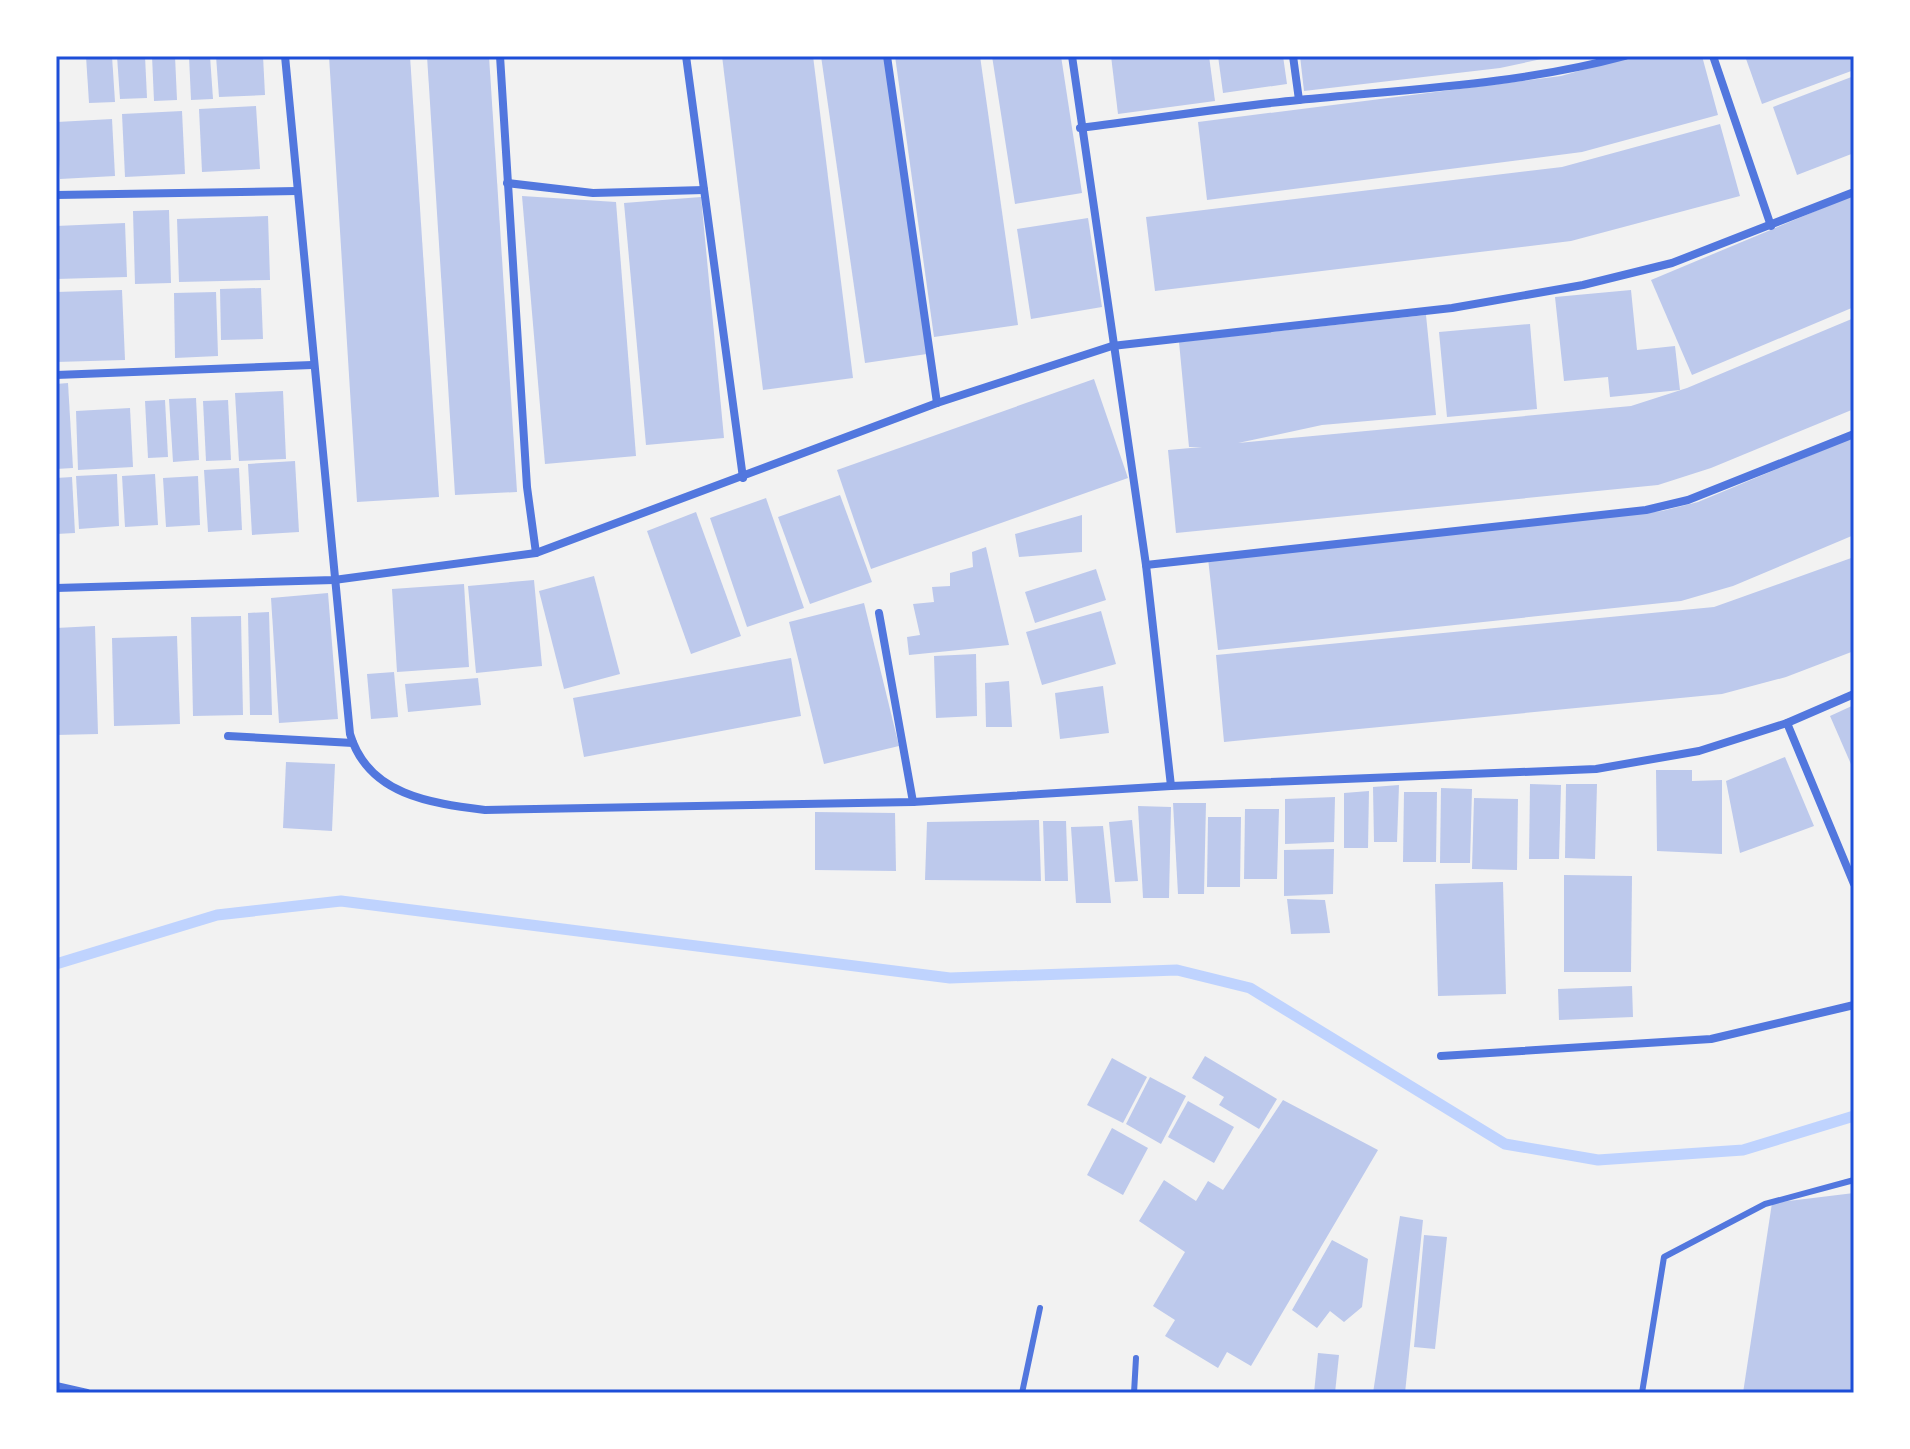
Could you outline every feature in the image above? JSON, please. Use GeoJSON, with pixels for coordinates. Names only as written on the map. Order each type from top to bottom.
{"type":"FeatureCollection","features":[{"type":"Feature","properties":{"kind":"street"},"geometry":{"type":"LineString","coordinates":[[285,56],[312,365],[353,743],[369,771],[394,790],[435,804],[485,810],[913,802],[1171,786],[1596,769],[1699,751],[1787,723],[1854,694]]}},
{"type":"Feature","properties":{"kind":"street"},"geometry":{"type":"LineString","coordinates":[[500,56],[527,487],[536,553]]}},
{"type":"Feature","properties":{"kind":"street"},"geometry":{"type":"LineString","coordinates":[[686,56],[743,478]]}},
{"type":"Feature","properties":{"kind":"street"},"geometry":{"type":"LineString","coordinates":[[887,56],[937,403]]}},
{"type":"Feature","properties":{"kind":"street"},"geometry":{"type":"LineString","coordinates":[[1072,56],[1080,128],[1146,565],[1171,786]]}},
{"type":"Feature","properties":{"kind":"street"},"geometry":{"type":"LineString","coordinates":[[1293,56],[1299,100]]}},
{"type":"Feature","properties":{"kind":"street"},"geometry":{"type":"LineString","coordinates":[[1080,128],[1299,100],[1468,86],[1561,73],[1625,56]]}},
{"type":"Feature","properties":{"kind":"street"},"geometry":{"type":"LineString","coordinates":[[1713,56],[1771,226]]}},
{"type":"Feature","properties":{"kind":"street"},"geometry":{"type":"LineString","coordinates":[[507,183],[593,193],[704,190]]}},
{"type":"Feature","properties":{"kind":"street"},"geometry":{"type":"LineString","coordinates":[[56,195],[297,191]]}},
{"type":"Feature","properties":{"kind":"street"},"geometry":{"type":"LineString","coordinates":[[56,588],[334,580],[536,553],[937,403],[1112,346],[1452,308],[1583,285],[1672,263],[1854,192]]}},
{"type":"Feature","properties":{"kind":"street"},"geometry":{"type":"LineString","coordinates":[[56,375],[312,365]]}},
{"type":"Feature","properties":{"kind":"street"},"geometry":{"type":"LineString","coordinates":[[1146,565],[1646,510],[1688,500],[1854,434]]}},
{"type":"Feature","properties":{"kind":"street"},"geometry":{"type":"LineString","coordinates":[[879,613],[913,802]]}},
{"type":"Feature","properties":{"kind":"street"},"geometry":{"type":"LineString","coordinates":[[1787,723],[1854,884]]}},
{"type":"Feature","properties":{"kind":"street"},"geometry":{"type":"LineString","coordinates":[[228,736],[353,743]]}},
{"type":"Feature","properties":{"kind":"street"},"geometry":{"type":"LineString","coordinates":[[1441,1056],[1711,1039],[1854,1005]]}},
{"type":"Feature","properties":{"kind":"street"},"geometry":{"type":"LineString","coordinates":[[56,1386],[87,1393]]}},
{"type":"Feature","properties":{"kind":"lane"},"geometry":{"type":"LineString","coordinates":[[1642,1393],[1664,1257],[1765,1204],[1854,1180]]}},
{"type":"Feature","properties":{"kind":"lane"},"geometry":{"type":"LineString","coordinates":[[1022,1393],[1040,1308]]}},
{"type":"Feature","properties":{"kind":"lane"},"geometry":{"type":"LineString","coordinates":[[1134,1393],[1136,1358]]}},
{"type":"Feature","properties":{"kind":"building"},"geometry":{"type":"Polygon","coordinates":[[[86,56],[112,56],[115,102],[89,103],[86,56]]]}},
{"type":"Feature","properties":{"kind":"building"},"geometry":{"type":"Polygon","coordinates":[[[117,56],[145,56],[147,98],[120,99],[117,56]]]}},
{"type":"Feature","properties":{"kind":"building"},"geometry":{"type":"Polygon","coordinates":[[[152,56],[175,56],[177,100],[154,101],[152,56]]]}},
{"type":"Feature","properties":{"kind":"building"},"geometry":{"type":"Polygon","coordinates":[[[189,56],[210,56],[213,99],[191,100],[189,56]]]}},
{"type":"Feature","properties":{"kind":"building"},"geometry":{"type":"Polygon","coordinates":[[[216,56],[263,56],[265,95],[219,97],[216,56]]]}},
{"type":"Feature","properties":{"kind":"building"},"geometry":{"type":"Polygon","coordinates":[[[329,56],[410,56],[439,497],[357,502],[329,56]]]}},
{"type":"Feature","properties":{"kind":"building"},"geometry":{"type":"Polygon","coordinates":[[[427,56],[489,56],[517,492],[455,495],[427,56]]]}},
{"type":"Feature","properties":{"kind":"building"},"geometry":{"type":"Polygon","coordinates":[[[722,56],[813,56],[853,378],[763,390],[722,56]]]}},
{"type":"Feature","properties":{"kind":"building"},"geometry":{"type":"Polygon","coordinates":[[[821,56],[884,56],[927,354],[865,363],[821,56]]]}},
{"type":"Feature","properties":{"kind":"building"},"geometry":{"type":"Polygon","coordinates":[[[895,56],[980,56],[1018,325],[934,337],[895,56]]]}},
{"type":"Feature","properties":{"kind":"building"},"geometry":{"type":"Polygon","coordinates":[[[992,56],[1061,56],[1082,193],[1015,204],[992,56]]]}},
{"type":"Feature","properties":{"kind":"building"},"geometry":{"type":"Polygon","coordinates":[[[1111,56],[1209,56],[1215,101],[1118,114],[1111,56]]]}},
{"type":"Feature","properties":{"kind":"building"},"geometry":{"type":"Polygon","coordinates":[[[1218,56],[1283,56],[1287,84],[1223,93],[1218,56]]]}},
{"type":"Feature","properties":{"kind":"building"},"geometry":{"type":"Polygon","coordinates":[[[1300,56],[1551,57],[1500,68],[1304,91],[1300,56]]]}},
{"type":"Feature","properties":{"kind":"building"},"geometry":{"type":"Polygon","coordinates":[[[1632,56],[1702,56],[1718,115],[1582,152],[1207,200],[1198,122],[1561,76],[1632,56]]]}},
{"type":"Feature","properties":{"kind":"building"},"geometry":{"type":"Polygon","coordinates":[[[1745,56],[1854,56],[1854,70],[1762,104],[1745,56]]]}},
{"type":"Feature","properties":{"kind":"building"},"geometry":{"type":"Polygon","coordinates":[[[1854,76],[1854,153],[1797,175],[1773,107],[1854,76]]]}},
{"type":"Feature","properties":{"kind":"building"},"geometry":{"type":"Polygon","coordinates":[[[256,106],[260,169],[202,172],[199,109],[256,106]]]}},
{"type":"Feature","properties":{"kind":"building"},"geometry":{"type":"Polygon","coordinates":[[[182,111],[185,174],[125,177],[122,114],[182,111]]]}},
{"type":"Feature","properties":{"kind":"building"},"geometry":{"type":"Polygon","coordinates":[[[112,119],[115,176],[60,179],[57,122],[112,119]]]}},
{"type":"Feature","properties":{"kind":"building"},"geometry":{"type":"Polygon","coordinates":[[[1720,124],[1740,196],[1571,241],[1155,291],[1146,217],[1562,167],[1720,124]]]}},
{"type":"Feature","properties":{"kind":"building"},"geometry":{"type":"Polygon","coordinates":[[[1854,195],[1854,307],[1692,375],[1651,280],[1854,195]]]}},
{"type":"Feature","properties":{"kind":"building"},"geometry":{"type":"Polygon","coordinates":[[[522,196],[616,202],[636,456],[545,464],[522,196]]]}},
{"type":"Feature","properties":{"kind":"building"},"geometry":{"type":"Polygon","coordinates":[[[701,197],[724,438],[646,445],[624,203],[701,197]]]}},
{"type":"Feature","properties":{"kind":"building"},"geometry":{"type":"Polygon","coordinates":[[[169,210],[171,283],[135,284],[133,211],[169,210]]]}},
{"type":"Feature","properties":{"kind":"building"},"geometry":{"type":"Polygon","coordinates":[[[268,216],[270,280],[179,282],[177,219],[268,216]]]}},
{"type":"Feature","properties":{"kind":"building"},"geometry":{"type":"Polygon","coordinates":[[[1088,218],[1102,307],[1031,319],[1017,229],[1088,218]]]}},
{"type":"Feature","properties":{"kind":"building"},"geometry":{"type":"Polygon","coordinates":[[[125,223],[127,277],[56,279],[56,226],[125,223]]]}},
{"type":"Feature","properties":{"kind":"building"},"geometry":{"type":"Polygon","coordinates":[[[261,288],[263,339],[221,340],[220,289],[261,288]]]}},
{"type":"Feature","properties":{"kind":"building"},"geometry":{"type":"Polygon","coordinates":[[[122,290],[125,360],[56,362],[56,292],[122,290]]]}},
{"type":"Feature","properties":{"kind":"building"},"geometry":{"type":"Polygon","coordinates":[[[1631,290],[1637,350],[1675,346],[1680,390],[1610,397],[1608,377],[1564,381],[1555,297],[1631,290]]]}},
{"type":"Feature","properties":{"kind":"building"},"geometry":{"type":"Polygon","coordinates":[[[216,292],[218,356],[175,358],[174,293],[216,292]]]}},
{"type":"Feature","properties":{"kind":"building"},"geometry":{"type":"Polygon","coordinates":[[[1426,315],[1436,415],[1322,425],[1238,443],[1631,406],[1687,388],[1854,318],[1854,409],[1711,468],[1658,485],[1176,533],[1168,450],[1202,447],[1189,447],[1179,342],[1426,315]]]}},
{"type":"Feature","properties":{"kind":"building"},"geometry":{"type":"Polygon","coordinates":[[[1530,324],[1537,409],[1447,417],[1439,332],[1530,324]]]}},
{"type":"Feature","properties":{"kind":"building"},"geometry":{"type":"Polygon","coordinates":[[[1094,379],[1128,478],[871,569],[837,470],[1094,379]]]}},
{"type":"Feature","properties":{"kind":"building"},"geometry":{"type":"Polygon","coordinates":[[[68,383],[73,468],[56,469],[56,384],[68,383]]]}},
{"type":"Feature","properties":{"kind":"building"},"geometry":{"type":"Polygon","coordinates":[[[283,391],[286,459],[239,461],[235,393],[283,391]]]}},
{"type":"Feature","properties":{"kind":"building"},"geometry":{"type":"Polygon","coordinates":[[[196,398],[199,460],[173,462],[169,399],[196,398]]]}},
{"type":"Feature","properties":{"kind":"building"},"geometry":{"type":"Polygon","coordinates":[[[165,400],[168,457],[148,458],[145,401],[165,400]]]}},
{"type":"Feature","properties":{"kind":"building"},"geometry":{"type":"Polygon","coordinates":[[[228,400],[231,460],[206,461],[203,401],[228,400]]]}},
{"type":"Feature","properties":{"kind":"building"},"geometry":{"type":"Polygon","coordinates":[[[130,408],[133,467],[78,470],[76,411],[130,408]]]}},
{"type":"Feature","properties":{"kind":"building"},"geometry":{"type":"Polygon","coordinates":[[[1854,437],[1854,535],[1733,586],[1681,601],[1218,650],[1208,558],[1662,511],[1698,502],[1854,437]]]}},
{"type":"Feature","properties":{"kind":"building"},"geometry":{"type":"Polygon","coordinates":[[[295,461],[299,532],[252,535],[248,464],[295,461]]]}},
{"type":"Feature","properties":{"kind":"building"},"geometry":{"type":"Polygon","coordinates":[[[239,468],[242,530],[208,532],[204,470],[239,468]]]}},
{"type":"Feature","properties":{"kind":"building"},"geometry":{"type":"Polygon","coordinates":[[[117,474],[119,526],[79,529],[76,476],[117,474]]]}},
{"type":"Feature","properties":{"kind":"building"},"geometry":{"type":"Polygon","coordinates":[[[155,474],[158,525],[125,527],[122,476],[155,474]]]}},
{"type":"Feature","properties":{"kind":"building"},"geometry":{"type":"Polygon","coordinates":[[[198,476],[200,525],[166,527],[163,478],[198,476]]]}},
{"type":"Feature","properties":{"kind":"building"},"geometry":{"type":"Polygon","coordinates":[[[72,477],[75,533],[56,534],[56,478],[72,477]]]}},
{"type":"Feature","properties":{"kind":"building"},"geometry":{"type":"Polygon","coordinates":[[[840,495],[872,582],[810,604],[778,517],[840,495]]]}},
{"type":"Feature","properties":{"kind":"building"},"geometry":{"type":"Polygon","coordinates":[[[766,498],[804,608],[747,627],[710,518],[766,498]]]}},
{"type":"Feature","properties":{"kind":"building"},"geometry":{"type":"Polygon","coordinates":[[[696,512],[741,636],[691,654],[647,531],[696,512]]]}},
{"type":"Feature","properties":{"kind":"building"},"geometry":{"type":"Polygon","coordinates":[[[1082,515],[1082,552],[1019,557],[1015,534],[1082,515]]]}},
{"type":"Feature","properties":{"kind":"building"},"geometry":{"type":"Polygon","coordinates":[[[986,547],[1009,645],[909,655],[907,637],[920,635],[913,604],[934,602],[932,587],[950,586],[950,573],[973,567],[972,552],[986,547]]]}},
{"type":"Feature","properties":{"kind":"building"},"geometry":{"type":"Polygon","coordinates":[[[1854,557],[1854,651],[1786,677],[1722,694],[1224,742],[1216,655],[1714,607],[1854,557]]]}},
{"type":"Feature","properties":{"kind":"building"},"geometry":{"type":"Polygon","coordinates":[[[1096,569],[1106,600],[1035,623],[1025,592],[1096,569]]]}},
{"type":"Feature","properties":{"kind":"building"},"geometry":{"type":"Polygon","coordinates":[[[594,576],[620,674],[564,689],[539,591],[594,576]]]}},
{"type":"Feature","properties":{"kind":"building"},"geometry":{"type":"Polygon","coordinates":[[[534,580],[542,666],[476,673],[468,586],[534,580]]]}},
{"type":"Feature","properties":{"kind":"building"},"geometry":{"type":"Polygon","coordinates":[[[464,584],[469,667],[397,672],[392,589],[464,584]]]}},
{"type":"Feature","properties":{"kind":"building"},"geometry":{"type":"Polygon","coordinates":[[[328,593],[338,719],[279,723],[271,598],[328,593]]]}},
{"type":"Feature","properties":{"kind":"building"},"geometry":{"type":"Polygon","coordinates":[[[864,603],[899,746],[824,764],[789,622],[864,603]]]}},
{"type":"Feature","properties":{"kind":"building"},"geometry":{"type":"Polygon","coordinates":[[[1101,611],[1116,664],[1042,685],[1026,632],[1101,611]]]}},
{"type":"Feature","properties":{"kind":"building"},"geometry":{"type":"Polygon","coordinates":[[[269,612],[272,715],[250,715],[248,613],[269,612]]]}},
{"type":"Feature","properties":{"kind":"building"},"geometry":{"type":"Polygon","coordinates":[[[241,616],[243,715],[193,716],[191,617],[241,616]]]}},
{"type":"Feature","properties":{"kind":"building"},"geometry":{"type":"Polygon","coordinates":[[[95,626],[98,734],[56,735],[56,628],[95,626]]]}},
{"type":"Feature","properties":{"kind":"building"},"geometry":{"type":"Polygon","coordinates":[[[177,636],[180,724],[114,726],[112,638],[177,636]]]}},
{"type":"Feature","properties":{"kind":"building"},"geometry":{"type":"Polygon","coordinates":[[[976,654],[977,716],[936,718],[934,656],[976,654]]]}},
{"type":"Feature","properties":{"kind":"building"},"geometry":{"type":"Polygon","coordinates":[[[791,658],[801,716],[584,757],[573,698],[791,658]]]}},
{"type":"Feature","properties":{"kind":"building"},"geometry":{"type":"Polygon","coordinates":[[[394,672],[398,717],[371,719],[367,674],[394,672]]]}},
{"type":"Feature","properties":{"kind":"building"},"geometry":{"type":"Polygon","coordinates":[[[478,678],[481,705],[408,712],[405,684],[478,678]]]}},
{"type":"Feature","properties":{"kind":"building"},"geometry":{"type":"Polygon","coordinates":[[[1009,681],[1012,727],[986,727],[985,683],[1009,681]]]}},
{"type":"Feature","properties":{"kind":"building"},"geometry":{"type":"Polygon","coordinates":[[[1103,686],[1109,733],[1060,739],[1055,693],[1103,686]]]}},
{"type":"Feature","properties":{"kind":"building"},"geometry":{"type":"Polygon","coordinates":[[[1854,705],[1854,771],[1830,716],[1854,705]]]}},
{"type":"Feature","properties":{"kind":"building"},"geometry":{"type":"Polygon","coordinates":[[[1785,757],[1814,826],[1740,853],[1726,781],[1785,757]]]}},
{"type":"Feature","properties":{"kind":"building"},"geometry":{"type":"Polygon","coordinates":[[[286,762],[335,764],[332,831],[283,828],[286,762]]]}},
{"type":"Feature","properties":{"kind":"building"},"geometry":{"type":"Polygon","coordinates":[[[1656,770],[1692,770],[1692,781],[1722,780],[1722,854],[1657,851],[1656,770]]]}},
{"type":"Feature","properties":{"kind":"building"},"geometry":{"type":"Polygon","coordinates":[[[1530,784],[1561,785],[1559,859],[1529,859],[1530,784]]]}},
{"type":"Feature","properties":{"kind":"building"},"geometry":{"type":"Polygon","coordinates":[[[1566,784],[1597,784],[1595,859],[1565,858],[1566,784]]]}},
{"type":"Feature","properties":{"kind":"building"},"geometry":{"type":"Polygon","coordinates":[[[1399,785],[1397,842],[1374,842],[1373,787],[1399,785]]]}},
{"type":"Feature","properties":{"kind":"building"},"geometry":{"type":"Polygon","coordinates":[[[1441,788],[1472,789],[1470,863],[1440,863],[1441,788]]]}},
{"type":"Feature","properties":{"kind":"building"},"geometry":{"type":"Polygon","coordinates":[[[1369,791],[1368,848],[1344,848],[1344,793],[1369,791]]]}},
{"type":"Feature","properties":{"kind":"building"},"geometry":{"type":"Polygon","coordinates":[[[1404,792],[1437,792],[1436,862],[1403,862],[1404,792]]]}},
{"type":"Feature","properties":{"kind":"building"},"geometry":{"type":"Polygon","coordinates":[[[1335,797],[1334,842],[1285,844],[1285,799],[1335,797]]]}},
{"type":"Feature","properties":{"kind":"building"},"geometry":{"type":"Polygon","coordinates":[[[1474,798],[1518,799],[1517,870],[1472,869],[1474,798]]]}},
{"type":"Feature","properties":{"kind":"building"},"geometry":{"type":"Polygon","coordinates":[[[1173,803],[1206,803],[1204,894],[1178,894],[1173,803]]]}},
{"type":"Feature","properties":{"kind":"building"},"geometry":{"type":"Polygon","coordinates":[[[1138,806],[1171,807],[1169,898],[1143,898],[1138,806]]]}},
{"type":"Feature","properties":{"kind":"building"},"geometry":{"type":"Polygon","coordinates":[[[1245,809],[1279,809],[1277,879],[1244,879],[1245,809]]]}},
{"type":"Feature","properties":{"kind":"building"},"geometry":{"type":"Polygon","coordinates":[[[815,812],[895,813],[896,871],[815,870],[815,812]]]}},
{"type":"Feature","properties":{"kind":"building"},"geometry":{"type":"Polygon","coordinates":[[[1208,817],[1241,817],[1240,887],[1207,887],[1208,817]]]}},
{"type":"Feature","properties":{"kind":"building"},"geometry":{"type":"Polygon","coordinates":[[[1039,820],[1041,881],[925,880],[927,822],[1039,820]]]}},
{"type":"Feature","properties":{"kind":"building"},"geometry":{"type":"Polygon","coordinates":[[[1132,820],[1138,881],[1115,882],[1109,822],[1132,820]]]}},
{"type":"Feature","properties":{"kind":"building"},"geometry":{"type":"Polygon","coordinates":[[[1043,821],[1066,821],[1068,881],[1045,881],[1043,821]]]}},
{"type":"Feature","properties":{"kind":"building"},"geometry":{"type":"Polygon","coordinates":[[[1103,826],[1111,903],[1076,903],[1071,827],[1103,826]]]}},
{"type":"Feature","properties":{"kind":"building"},"geometry":{"type":"Polygon","coordinates":[[[1334,849],[1333,894],[1284,896],[1284,850],[1334,849]]]}},
{"type":"Feature","properties":{"kind":"building"},"geometry":{"type":"Polygon","coordinates":[[[1564,875],[1632,876],[1631,972],[1564,972],[1564,875]]]}},
{"type":"Feature","properties":{"kind":"building"},"geometry":{"type":"Polygon","coordinates":[[[1503,882],[1506,994],[1438,996],[1435,884],[1503,882]]]}},
{"type":"Feature","properties":{"kind":"building"},"geometry":{"type":"Polygon","coordinates":[[[1287,899],[1325,900],[1330,933],[1291,934],[1287,899]]]}},
{"type":"Feature","properties":{"kind":"building"},"geometry":{"type":"Polygon","coordinates":[[[1632,986],[1633,1017],[1559,1020],[1558,989],[1632,986]]]}},
{"type":"Feature","properties":{"kind":"building"},"geometry":{"type":"Polygon","coordinates":[[[1205,1056],[1277,1099],[1259,1129],[1219,1105],[1224,1097],[1192,1078],[1205,1056]]]}},
{"type":"Feature","properties":{"kind":"building"},"geometry":{"type":"Polygon","coordinates":[[[1112,1058],[1147,1077],[1123,1123],[1087,1105],[1112,1058]]]}},
{"type":"Feature","properties":{"kind":"building"},"geometry":{"type":"Polygon","coordinates":[[[1150,1077],[1186,1096],[1161,1144],[1126,1124],[1150,1077]]]}},
{"type":"Feature","properties":{"kind":"building"},"geometry":{"type":"Polygon","coordinates":[[[1283,1100],[1378,1150],[1251,1366],[1227,1352],[1218,1368],[1165,1336],[1175,1320],[1153,1306],[1185,1252],[1139,1221],[1164,1180],[1196,1201],[1208,1181],[1223,1190],[1283,1100]]]}},
{"type":"Feature","properties":{"kind":"building"},"geometry":{"type":"Polygon","coordinates":[[[1188,1101],[1234,1127],[1214,1163],[1168,1137],[1188,1101]]]}},
{"type":"Feature","properties":{"kind":"building"},"geometry":{"type":"Polygon","coordinates":[[[1112,1128],[1148,1148],[1123,1195],[1087,1175],[1112,1128]]]}},
{"type":"Feature","properties":{"kind":"building"},"geometry":{"type":"Polygon","coordinates":[[[1854,1193],[1854,1393],[1743,1393],[1772,1203],[1854,1193]]]}},
{"type":"Feature","properties":{"kind":"building"},"geometry":{"type":"Polygon","coordinates":[[[1400,1216],[1423,1220],[1405,1393],[1373,1393],[1400,1216]]]}},
{"type":"Feature","properties":{"kind":"building"},"geometry":{"type":"Polygon","coordinates":[[[1424,1235],[1447,1237],[1435,1349],[1414,1347],[1424,1235]]]}},
{"type":"Feature","properties":{"kind":"building"},"geometry":{"type":"Polygon","coordinates":[[[1332,1240],[1368,1259],[1362,1307],[1344,1322],[1330,1311],[1317,1328],[1292,1310],[1332,1240]]]}},
{"type":"Feature","properties":{"kind":"building"},"geometry":{"type":"Polygon","coordinates":[[[1318,1353],[1339,1355],[1335,1393],[1314,1393],[1318,1353]]]}},
{"type":"Feature","properties":{"kind":"waterway"},"geometry":{"type":"LineString","coordinates":[[56,964],[217,915],[341,901],[950,978],[1177,970],[1250,988],[1505,1144],[1598,1160],[1743,1150],[1854,1116]]}}]}
